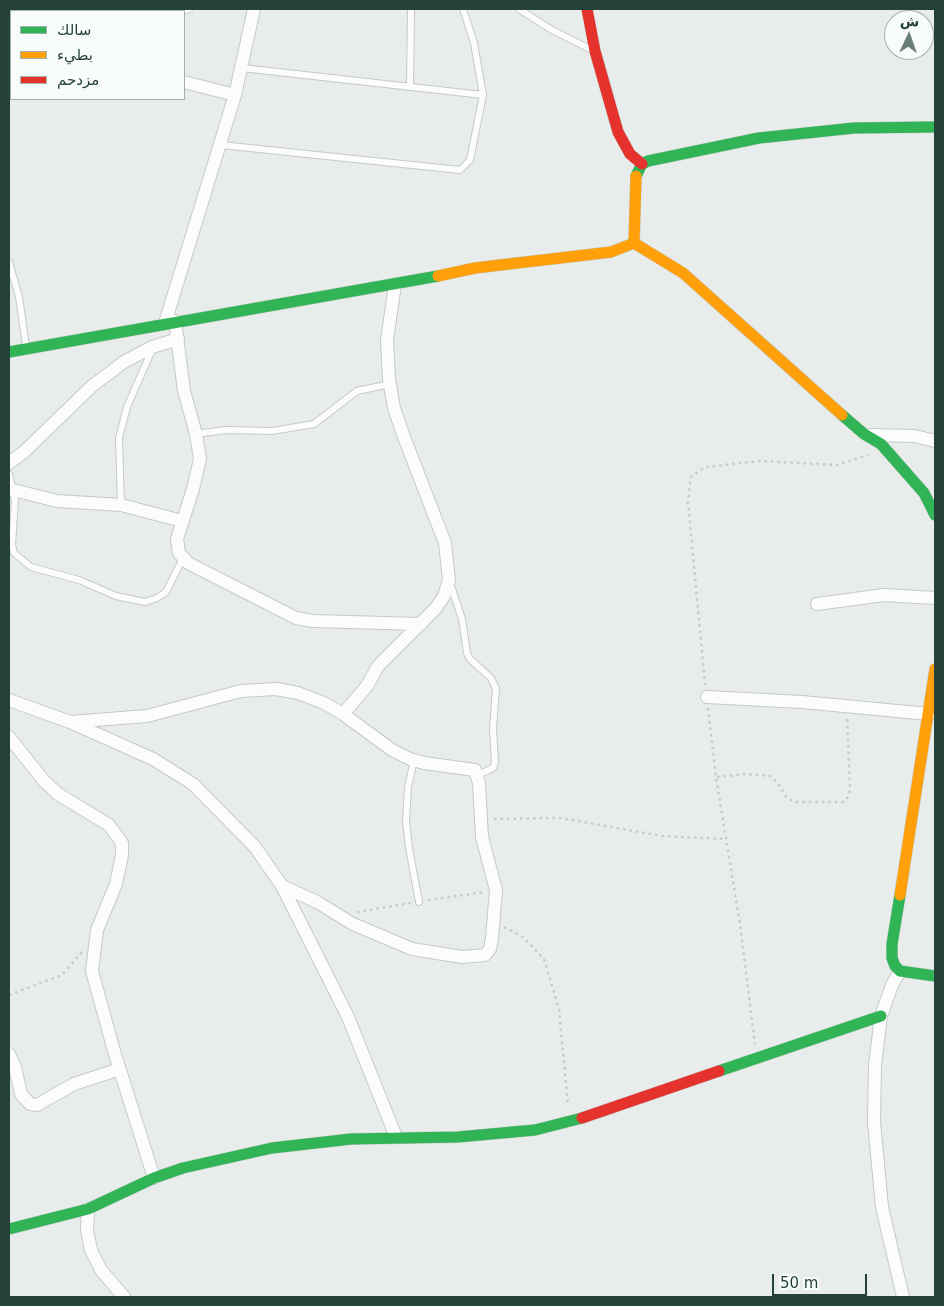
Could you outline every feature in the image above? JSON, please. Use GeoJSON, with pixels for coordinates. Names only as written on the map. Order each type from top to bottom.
{"type":"FeatureCollection","features":[{"type":"Feature","properties":{"kind":"street"},"geometry":{"type":"LineString","coordinates":[[254,9],[235,95],[170,322],[178,339],[184,390],[196,434],[200,460],[177,539],[179,553],[188,563],[296,618],[313,621],[421,624]]}},
{"type":"Feature","properties":{"kind":"street"},"geometry":{"type":"LineString","coordinates":[[587,9],[594,51],[618,132],[630,154],[642,164]]}},
{"type":"Feature","properties":{"kind":"street"},"geometry":{"type":"LineString","coordinates":[[185,82],[235,95]]}},
{"type":"Feature","properties":{"kind":"street"},"geometry":{"type":"LineString","coordinates":[[634,243],[636,174],[642,164],[671,155],[760,138],[854,128],[935,127]]}},
{"type":"Feature","properties":{"kind":"street"},"geometry":{"type":"LineString","coordinates":[[9,352],[170,322],[395,284],[475,268],[596,255],[625,248],[634,243]]}},
{"type":"Feature","properties":{"kind":"street"},"geometry":{"type":"LineString","coordinates":[[634,243],[683,273],[797,377],[864,434],[881,444],[924,493],[935,515]]}},
{"type":"Feature","properties":{"kind":"street"},"geometry":{"type":"LineString","coordinates":[[343,714],[367,686],[378,666],[436,608],[444,596],[449,580],[448,561],[443,537],[404,437],[390,384],[387,340],[395,284]]}},
{"type":"Feature","properties":{"kind":"street"},"geometry":{"type":"LineString","coordinates":[[9,463],[25,451],[92,386],[124,362],[152,347],[178,339]]}},
{"type":"Feature","properties":{"kind":"street"},"geometry":{"type":"LineString","coordinates":[[864,434],[915,436],[935,441]]}},
{"type":"Feature","properties":{"kind":"street"},"geometry":{"type":"LineString","coordinates":[[13,490],[57,501],[121,505],[182,521]]}},
{"type":"Feature","properties":{"kind":"street"},"geometry":{"type":"LineString","coordinates":[[818,604],[884,595],[935,598]]}},
{"type":"Feature","properties":{"kind":"street"},"geometry":{"type":"LineString","coordinates":[[935,669],[892,944],[892,958],[895,966],[900,971],[935,976]]}},
{"type":"Feature","properties":{"kind":"street"},"geometry":{"type":"LineString","coordinates":[[70,722],[147,716],[241,691],[276,689],[298,693],[343,714],[392,750],[414,760],[430,764],[472,768],[478,775],[480,820],[496,890],[495,922],[490,949],[485,955],[477,958],[412,949],[382,938],[353,924],[317,902],[282,886]]}},
{"type":"Feature","properties":{"kind":"street"},"geometry":{"type":"LineString","coordinates":[[707,697],[847,706],[929,714]]}},
{"type":"Feature","properties":{"kind":"street"},"geometry":{"type":"LineString","coordinates":[[9,700],[70,722],[153,759],[193,784],[255,847],[282,886],[348,1016],[396,1137]]}},
{"type":"Feature","properties":{"kind":"street"},"geometry":{"type":"LineString","coordinates":[[9,737],[44,781],[58,794],[109,825],[122,842],[122,856],[116,884],[97,930],[92,970],[154,1178]]}},
{"type":"Feature","properties":{"kind":"street"},"geometry":{"type":"LineString","coordinates":[[900,971],[892,985],[881,1016],[875,1065],[874,1122],[882,1207],[903,1297]]}},
{"type":"Feature","properties":{"kind":"street"},"geometry":{"type":"LineString","coordinates":[[9,1229],[88,1209],[154,1178],[183,1168],[272,1148],[326,1141],[396,1137],[458,1137],[535,1130],[570,1122],[881,1016]]}},
{"type":"Feature","properties":{"kind":"street"},"geometry":{"type":"LineString","coordinates":[[9,1054],[21,1094],[30,1104],[37,1105],[74,1084],[120,1069]]}},
{"type":"Feature","properties":{"kind":"street"},"geometry":{"type":"LineString","coordinates":[[88,1209],[87,1230],[91,1250],[101,1270],[124,1297]]}},
{"type":"Feature","properties":{"kind":"lane"},"geometry":{"type":"LineString","coordinates":[[410,87],[411,9]]}},
{"type":"Feature","properties":{"kind":"lane"},"geometry":{"type":"LineString","coordinates":[[221,145],[460,170],[470,160],[483,95],[474,42],[463,9]]}},
{"type":"Feature","properties":{"kind":"lane"},"geometry":{"type":"LineString","coordinates":[[519,9],[552,30],[594,51]]}},
{"type":"Feature","properties":{"kind":"lane"},"geometry":{"type":"LineString","coordinates":[[242,68],[483,95]]}},
{"type":"Feature","properties":{"kind":"lane"},"geometry":{"type":"LineString","coordinates":[[9,262],[19,296],[26,348]]}},
{"type":"Feature","properties":{"kind":"lane"},"geometry":{"type":"LineString","coordinates":[[121,505],[119,438],[127,407],[152,347]]}},
{"type":"Feature","properties":{"kind":"lane"},"geometry":{"type":"LineString","coordinates":[[196,434],[226,430],[272,431],[314,424],[358,391],[390,384]]}},
{"type":"Feature","properties":{"kind":"lane"},"geometry":{"type":"LineString","coordinates":[[9,474],[13,490],[14,553],[31,567],[79,580],[98,590],[116,596],[145,602],[157,598],[166,592],[183,558]]}},
{"type":"Feature","properties":{"kind":"lane"},"geometry":{"type":"LineString","coordinates":[[449,580],[462,620],[467,653],[470,659],[491,678],[496,688],[495,762],[493,768],[478,775]]}},
{"type":"Feature","properties":{"kind":"lane"},"geometry":{"type":"LineString","coordinates":[[414,760],[408,788],[406,821],[419,902]]}},
{"type":"Feature","properties":{"kind":"path"},"geometry":{"type":"LineString","coordinates":[[716,777],[746,774],[770,776],[778,782],[787,798],[796,802],[843,802],[849,796],[850,787],[847,706]]}},
{"type":"Feature","properties":{"kind":"path"},"geometry":{"type":"LineString","coordinates":[[480,820],[560,818],[662,836],[726,839]]}},
{"type":"Feature","properties":{"kind":"path"},"geometry":{"type":"LineString","coordinates":[[495,922],[523,936],[544,959],[559,1009],[570,1122]]}},
{"type":"Feature","properties":{"kind":"path"},"geometry":{"type":"LineString","coordinates":[[9,995],[62,975],[76,960],[97,930]]}},
{"type":"Feature","properties":{"kind":"traffic: fast"},"geometry":{"type":"LineString","coordinates":[[636,176],[642,164],[648,161],[759,138],[854,128],[935,127]]}},
{"type":"Feature","properties":{"kind":"traffic: fast"},"geometry":{"type":"LineString","coordinates":[[9,352],[438,276]]}},
{"type":"Feature","properties":{"kind":"traffic: fast"},"geometry":{"type":"LineString","coordinates":[[842,415],[864,434],[881,444],[924,493],[935,515]]}},
{"type":"Feature","properties":{"kind":"traffic: fast"},"geometry":{"type":"LineString","coordinates":[[900,895],[892,944],[892,958],[895,966],[900,971],[935,976]]}},
{"type":"Feature","properties":{"kind":"traffic: fast"},"geometry":{"type":"LineString","coordinates":[[719,1071],[881,1016]]}},
{"type":"Feature","properties":{"kind":"traffic: fast"},"geometry":{"type":"LineString","coordinates":[[9,1229],[88,1209],[154,1178],[183,1168],[272,1148],[351,1139],[458,1137],[535,1130],[582,1118]]}},
{"type":"Feature","properties":{"kind":"traffic: slow"},"geometry":{"type":"LineString","coordinates":[[438,276],[475,268],[611,252],[634,243],[636,176]]}},
{"type":"Feature","properties":{"kind":"traffic: slow"},"geometry":{"type":"LineString","coordinates":[[634,243],[683,273],[842,415]]}},
{"type":"Feature","properties":{"kind":"traffic: slow"},"geometry":{"type":"LineString","coordinates":[[900,895],[935,669]]}},
{"type":"Feature","properties":{"kind":"traffic: jam"},"geometry":{"type":"LineString","coordinates":[[587,9],[595,51],[618,132],[630,154],[642,164]]}},
{"type":"Feature","properties":{"kind":"traffic: jam"},"geometry":{"type":"LineString","coordinates":[[582,1118],[719,1071]]}}]}
